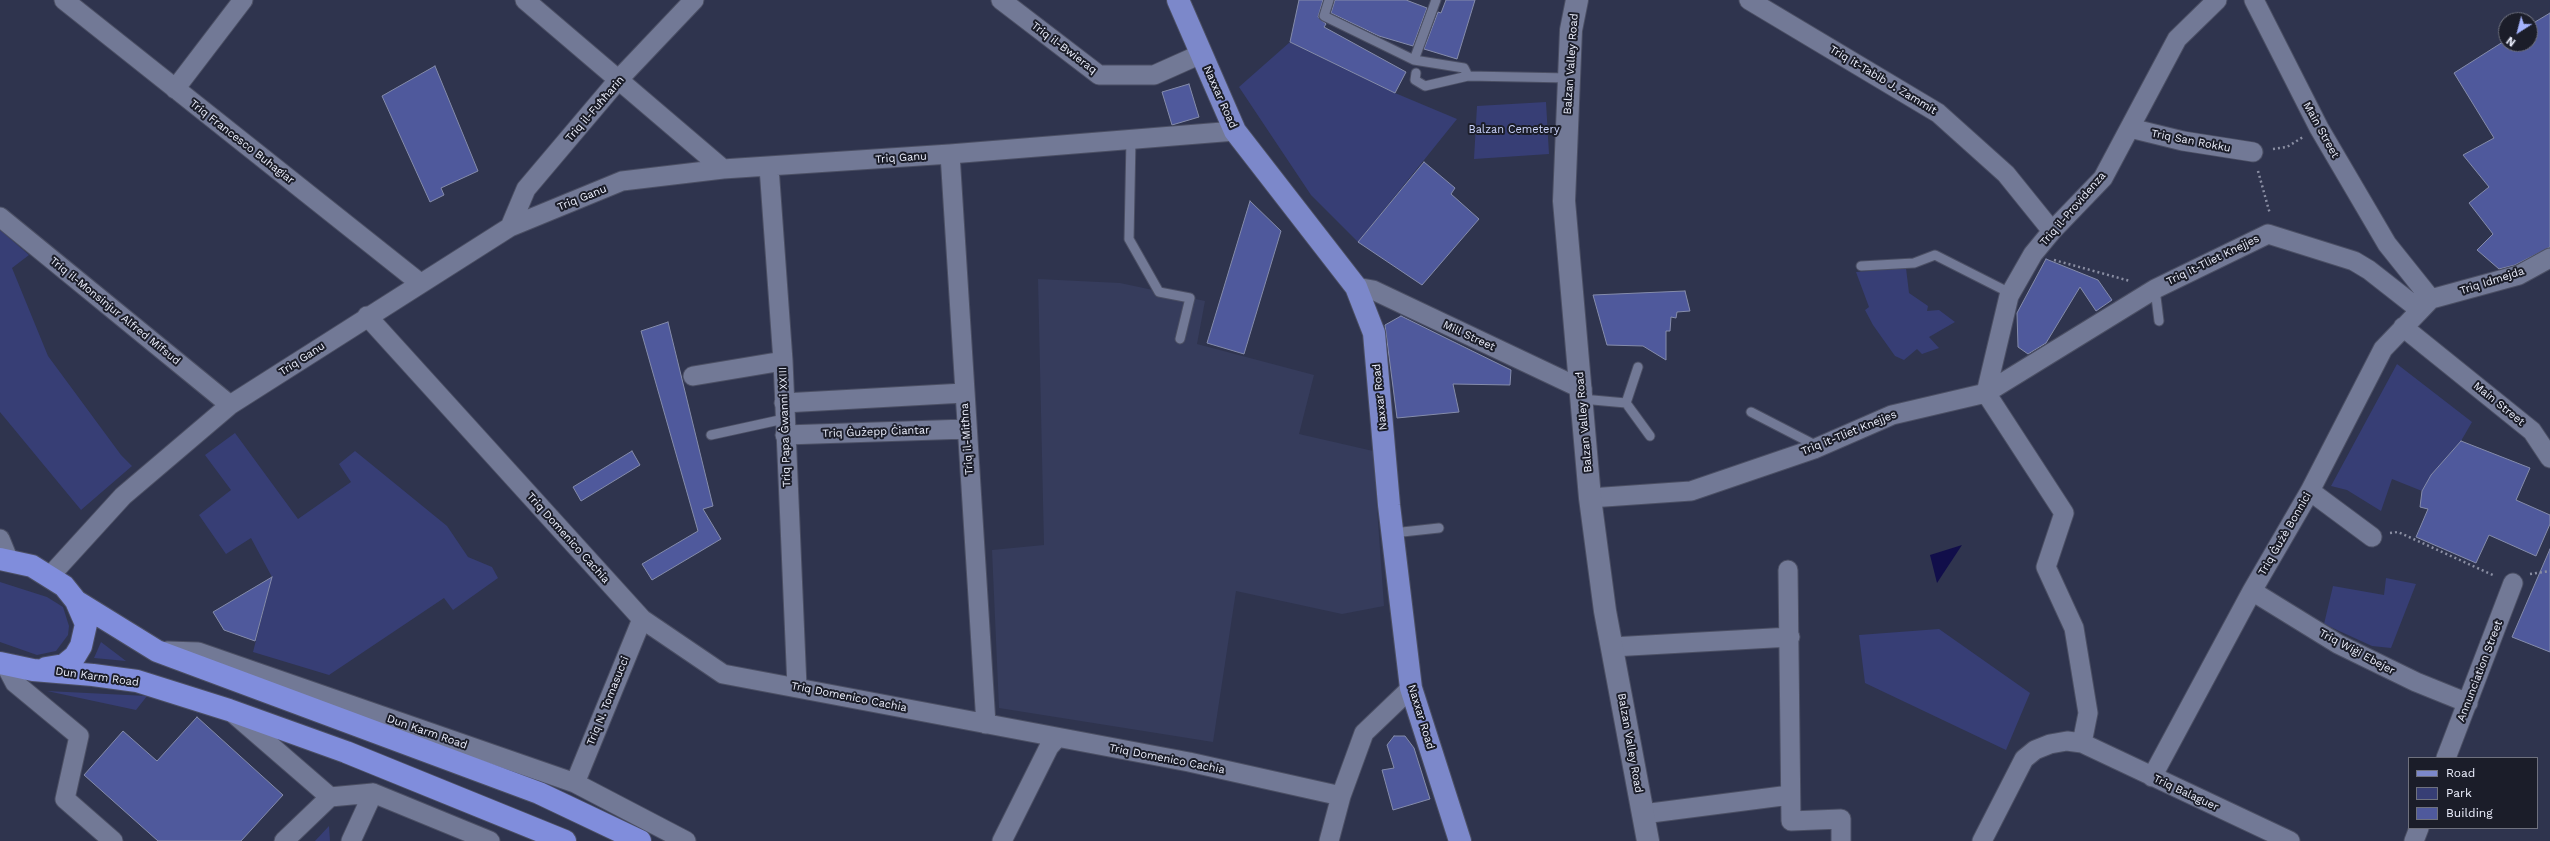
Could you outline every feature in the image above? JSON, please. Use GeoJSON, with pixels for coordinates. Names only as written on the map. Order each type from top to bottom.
{"type":"FeatureCollection","features":[{"type":"Feature","properties":{"kind":"highway","name":"Dun Karm Road"},"geometry":{"type":"LineString","coordinates":[[4,560],[32,566],[64,586],[76,601],[86,624],[85,634],[75,656],[64,665],[33,670]]}},
{"type":"Feature","properties":{"kind":"highway","name":"Dun Karm Road"},"geometry":{"type":"LineString","coordinates":[[76,601],[157,651],[539,793],[640,841]]}},
{"type":"Feature","properties":{"kind":"highway","name":"Dun Karm Road"},"geometry":{"type":"LineString","coordinates":[[3,664],[33,670],[93,675],[137,681],[229,710],[346,752],[564,841]]}},
{"type":"Feature","properties":{"kind":"main road","name":"Naxxar Road"},"geometry":{"type":"LineString","coordinates":[[1178,0],[1234,131],[1356,287],[1374,333],[1389,505],[1394,533],[1411,688],[1460,841]]}},
{"type":"Feature","properties":{"kind":"main road","name":"Balzan Valley Road"},"geometry":{"type":"LineString","coordinates":[[1577,0],[1572,30],[1564,201],[1590,498],[1605,611],[1648,841]]}},
{"type":"Feature","properties":{"kind":"street","name":"Triq Francesco Buhagiar"},"geometry":{"type":"LineString","coordinates":[[64,0],[420,283]]}},
{"type":"Feature","properties":{"kind":"street"},"geometry":{"type":"LineString","coordinates":[[175,89],[243,0]]}},
{"type":"Feature","properties":{"kind":"street"},"geometry":{"type":"LineString","coordinates":[[524,0],[620,79],[723,169]]}},
{"type":"Feature","properties":{"kind":"street","name":"Triq il-Fuħħarin"},"geometry":{"type":"LineString","coordinates":[[510,227],[526,189],[620,79],[694,0]]}},
{"type":"Feature","properties":{"kind":"street","name":"Triq il-Bwieraq"},"geometry":{"type":"LineString","coordinates":[[1001,0],[1099,75],[1154,75],[1201,54]]}},
{"type":"Feature","properties":{"kind":"street","name":"Triq it-Tabib J. Zammit"},"geometry":{"type":"LineString","coordinates":[[1749,0],[1938,113],[2006,174],[2052,231]]}},
{"type":"Feature","properties":{"kind":"street","name":"Triq il-Providenza"},"geometry":{"type":"LineString","coordinates":[[1986,393],[2010,293],[2033,254],[2052,231],[2102,178],[2177,38],[2217,0]]}},
{"type":"Feature","properties":{"kind":"street","name":"Main Street"},"geometry":{"type":"LineString","coordinates":[[2254,0],[2319,128],[2425,305]]}},
{"type":"Feature","properties":{"kind":"street","name":"Triq San Rokku"},"geometry":{"type":"LineString","coordinates":[[2130,128],[2183,142],[2253,152]]}},
{"type":"Feature","properties":{"kind":"street","name":"Triq Ganu"},"geometry":{"type":"LineString","coordinates":[[50,576],[123,496],[230,406],[367,316],[510,227],[622,181],[723,169],[950,154],[1234,131]]}},
{"type":"Feature","properties":{"kind":"street","name":"Triq il-Mitħna"},"geometry":{"type":"LineString","coordinates":[[950,154],[986,724]]}},
{"type":"Feature","properties":{"kind":"street","name":"Triq Papa Ġwanni XXIII"},"geometry":{"type":"LineString","coordinates":[[770,167],[783,361],[784,419],[797,687]]}},
{"type":"Feature","properties":{"kind":"street","name":"Triq il-Monsinjur Alfred Mifsud"},"geometry":{"type":"LineString","coordinates":[[0,217],[230,406]]}},
{"type":"Feature","properties":{"kind":"street","name":"Triq it-Tliet Knejjes"},"geometry":{"type":"LineString","coordinates":[[1590,498],[1691,491],[1818,447],[1892,415],[1986,393],[2155,289],[2268,234],[2354,262],[2370,270],[2425,305]]}},
{"type":"Feature","properties":{"kind":"street"},"geometry":{"type":"LineString","coordinates":[[2370,270],[2397,256]]}},
{"type":"Feature","properties":{"kind":"street","name":"Triq Idmejda"},"geometry":{"type":"LineString","coordinates":[[2425,305],[2519,275],[2550,258]]}},
{"type":"Feature","properties":{"kind":"street","name":"Mill Street"},"geometry":{"type":"LineString","coordinates":[[1356,287],[1373,290],[1582,394]]}},
{"type":"Feature","properties":{"kind":"street","name":"Triq Ġużè Bonnici"},"geometry":{"type":"LineString","coordinates":[[2152,777],[2252,592],[2310,491],[2383,349],[2425,305]]}},
{"type":"Feature","properties":{"kind":"street","name":"Triq Domenico Cachia"},"geometry":{"type":"LineString","coordinates":[[367,316],[642,619],[722,674],[1189,762],[1342,796]]}},
{"type":"Feature","properties":{"kind":"street","name":"Main Street"},"geometry":{"type":"LineString","coordinates":[[2403,327],[2532,431],[2550,458]]}},
{"type":"Feature","properties":{"kind":"street"},"geometry":{"type":"LineString","coordinates":[[693,376],[783,361]]}},
{"type":"Feature","properties":{"kind":"street"},"geometry":{"type":"LineString","coordinates":[[784,419],[964,393]]}},
{"type":"Feature","properties":{"kind":"street"},"geometry":{"type":"LineString","coordinates":[[1982,841],[2024,759],[2035,750],[2050,744],[2067,741],[2082,743],[2088,713],[2074,628],[2046,567],[2064,513],[1986,393]]}},
{"type":"Feature","properties":{"kind":"street","name":"Triq Ġużepp Ċiantar"},"geometry":{"type":"LineString","coordinates":[[784,419],[967,428]]}},
{"type":"Feature","properties":{"kind":"street"},"geometry":{"type":"LineString","coordinates":[[2310,491],[2372,537]]}},
{"type":"Feature","properties":{"kind":"street"},"geometry":{"type":"LineString","coordinates":[[0,539],[4,560]]}},
{"type":"Feature","properties":{"kind":"street"},"geometry":{"type":"LineString","coordinates":[[1788,570],[1791,821],[1841,820],[1841,841]]}},
{"type":"Feature","properties":{"kind":"street","name":"Annunciation Street"},"geometry":{"type":"LineString","coordinates":[[2446,757],[2512,583]]}},
{"type":"Feature","properties":{"kind":"street","name":"Triq Wiġi Ebejer"},"geometry":{"type":"LineString","coordinates":[[2252,592],[2338,644],[2416,682],[2468,703]]}},
{"type":"Feature","properties":{"kind":"street","name":"Triq N. Tomasucci"},"geometry":{"type":"LineString","coordinates":[[575,783],[642,619]]}},
{"type":"Feature","properties":{"kind":"street"},"geometry":{"type":"LineString","coordinates":[[1612,647],[1790,637]]}},
{"type":"Feature","properties":{"kind":"street","name":"Dun Karm Road"},"geometry":{"type":"LineString","coordinates":[[157,651],[198,652],[575,783],[686,841]]}},
{"type":"Feature","properties":{"kind":"street"},"geometry":{"type":"LineString","coordinates":[[3,664],[15,683],[79,736],[65,799],[114,841]]}},
{"type":"Feature","properties":{"kind":"street"},"geometry":{"type":"LineString","coordinates":[[1330,841],[1342,796],[1364,733],[1411,688]]}},
{"type":"Feature","properties":{"kind":"street","name":"Dun Karm Road"},"geometry":{"type":"LineString","coordinates":[[229,710],[330,797]]}},
{"type":"Feature","properties":{"kind":"street"},"geometry":{"type":"LineString","coordinates":[[1002,841],[1049,747],[1057,738]]}},
{"type":"Feature","properties":{"kind":"street","name":"Triq Balaguer"},"geometry":{"type":"LineString","coordinates":[[2082,743],[2290,841]]}},
{"type":"Feature","properties":{"kind":"street"},"geometry":{"type":"LineString","coordinates":[[351,841],[373,793]]}},
{"type":"Feature","properties":{"kind":"street"},"geometry":{"type":"LineString","coordinates":[[284,841],[330,797],[373,793],[490,841]]}},
{"type":"Feature","properties":{"kind":"street"},"geometry":{"type":"LineString","coordinates":[[1643,814],[1790,795]]}},
{"type":"Feature","properties":{"kind":"street"},"geometry":{"type":"LineString","coordinates":[[2414,841],[2419,829]]}},
{"type":"Feature","properties":{"kind":"lane"},"geometry":{"type":"LineString","coordinates":[[1330,0],[1324,16],[1414,60],[1464,68],[1468,76]]}},
{"type":"Feature","properties":{"kind":"lane"},"geometry":{"type":"LineString","coordinates":[[1414,60],[1436,0]]}},
{"type":"Feature","properties":{"kind":"lane"},"geometry":{"type":"LineString","coordinates":[[1416,73],[1415,80],[1425,86],[1468,76],[1569,78]]}},
{"type":"Feature","properties":{"kind":"lane"},"geometry":{"type":"LineString","coordinates":[[1131,139],[1128,239],[1159,292],[1190,298],[1180,339]]}},
{"type":"Feature","properties":{"kind":"lane"},"geometry":{"type":"LineString","coordinates":[[1861,266],[1914,263],[1934,255],[2010,293]]}},
{"type":"Feature","properties":{"kind":"lane"},"geometry":{"type":"LineString","coordinates":[[2155,289],[2159,321]]}},
{"type":"Feature","properties":{"kind":"lane"},"geometry":{"type":"LineString","coordinates":[[1626,403],[1638,367]]}},
{"type":"Feature","properties":{"kind":"lane"},"geometry":{"type":"LineString","coordinates":[[1582,394],[1626,403],[1650,436]]}},
{"type":"Feature","properties":{"kind":"lane"},"geometry":{"type":"LineString","coordinates":[[1751,412],[1818,447]]}},
{"type":"Feature","properties":{"kind":"lane"},"geometry":{"type":"LineString","coordinates":[[711,435],[784,419]]}},
{"type":"Feature","properties":{"kind":"lane"},"geometry":{"type":"LineString","coordinates":[[1394,533],[1439,528]]}},
{"type":"Feature","properties":{"kind":"path"},"geometry":{"type":"LineString","coordinates":[[2268,234],[2272,220],[2253,152],[2287,147],[2319,128]]}},
{"type":"Feature","properties":{"kind":"path","name":"Triq it-Tliet Knejjes"},"geometry":{"type":"LineString","coordinates":[[2033,254],[2155,289]]}},
{"type":"Feature","properties":{"kind":"path"},"geometry":{"type":"LineString","coordinates":[[2372,537],[2398,532],[2512,583]]}},
{"type":"Feature","properties":{"kind":"shaded area"},"geometry":{"type":"Polygon","coordinates":[[[1038,279],[1120,283],[1205,301],[1197,344],[1314,375],[1299,434],[1373,451],[1384,606],[1342,614],[1236,591],[1213,742],[999,708],[992,550],[1044,545],[1038,279]]]}},
{"type":"Feature","properties":{"kind":"shaded area"},"geometry":{"type":"Polygon","coordinates":[[[1962,545],[1937,583],[1930,555],[1962,545]]]}},
{"type":"Feature","properties":{"kind":"green space"},"geometry":{"type":"Polygon","coordinates":[[[1290,42],[1395,93],[1457,119],[1358,242],[1311,195],[1239,87],[1290,42]]]}},
{"type":"Feature","properties":{"kind":"green space","name":"Balzan Cemetery"},"geometry":{"type":"Polygon","coordinates":[[[1546,102],[1549,154],[1474,159],[1477,106],[1546,102]]]}},
{"type":"Feature","properties":{"kind":"green space"},"geometry":{"type":"Polygon","coordinates":[[[0,230],[29,255],[12,268],[48,356],[121,455],[132,466],[81,510],[0,412],[0,230]]]}},
{"type":"Feature","properties":{"kind":"green space"},"geometry":{"type":"Polygon","coordinates":[[[1906,268],[1909,293],[1928,306],[1927,311],[1939,310],[1955,322],[1929,337],[1939,348],[1922,354],[1917,349],[1904,360],[1895,356],[1873,325],[1865,310],[1869,307],[1856,272],[1906,268]]]}},
{"type":"Feature","properties":{"kind":"green space"},"geometry":{"type":"Polygon","coordinates":[[[2397,364],[2472,422],[2461,441],[2431,475],[2422,491],[2392,479],[2381,511],[2347,490],[2331,486],[2397,364]]]}},
{"type":"Feature","properties":{"kind":"green space"},"geometry":{"type":"Polygon","coordinates":[[[235,433],[298,519],[351,482],[339,464],[355,451],[447,526],[468,557],[492,567],[498,578],[453,610],[444,598],[329,675],[253,652],[272,577],[251,538],[226,554],[199,515],[231,490],[205,455],[235,433]]]}},
{"type":"Feature","properties":{"kind":"green space"},"geometry":{"type":"Polygon","coordinates":[[[2386,578],[2416,584],[2391,648],[2372,646],[2324,624],[2333,586],[2384,595],[2386,578]]]}},
{"type":"Feature","properties":{"kind":"green space"},"geometry":{"type":"Polygon","coordinates":[[[0,582],[47,597],[63,607],[69,626],[68,635],[56,651],[37,655],[0,642],[0,582]]]}},
{"type":"Feature","properties":{"kind":"green space"},"geometry":{"type":"Polygon","coordinates":[[[1939,629],[2030,693],[2006,750],[1865,683],[1859,635],[1939,629]]]}},
{"type":"Feature","properties":{"kind":"green space"},"geometry":{"type":"Polygon","coordinates":[[[101,642],[126,661],[94,658],[101,642]]]}},
{"type":"Feature","properties":{"kind":"green space"},"geometry":{"type":"Polygon","coordinates":[[[47,691],[147,696],[136,710],[47,691]]]}},
{"type":"Feature","properties":{"kind":"green space"},"geometry":{"type":"Polygon","coordinates":[[[329,826],[330,841],[315,841],[329,826]]]}},
{"type":"Feature","properties":{"kind":"building"},"geometry":{"type":"Polygon","coordinates":[[[1299,0],[1323,0],[1318,17],[1326,24],[1324,27],[1406,72],[1395,93],[1290,42],[1299,0]]]}},
{"type":"Feature","properties":{"kind":"building"},"geometry":{"type":"Polygon","coordinates":[[[1335,0],[1406,0],[1427,8],[1413,46],[1379,36],[1331,13],[1335,0]]]}},
{"type":"Feature","properties":{"kind":"building"},"geometry":{"type":"Polygon","coordinates":[[[1446,0],[1475,0],[1457,59],[1424,49],[1438,12],[1441,13],[1446,0]]]}},
{"type":"Feature","properties":{"kind":"building"},"geometry":{"type":"Polygon","coordinates":[[[2550,13],[2550,247],[2515,265],[2499,269],[2477,250],[2493,234],[2469,203],[2489,187],[2463,155],[2494,138],[2454,73],[2498,45],[2498,52],[2538,52],[2538,20],[2550,13]]]}},
{"type":"Feature","properties":{"kind":"building"},"geometry":{"type":"Polygon","coordinates":[[[435,66],[478,171],[441,188],[444,195],[430,202],[382,96],[435,66]]]}},
{"type":"Feature","properties":{"kind":"building"},"geometry":{"type":"Polygon","coordinates":[[[1189,84],[1199,117],[1172,125],[1162,92],[1189,84]]]}},
{"type":"Feature","properties":{"kind":"building"},"geometry":{"type":"Polygon","coordinates":[[[1424,162],[1455,188],[1451,194],[1479,219],[1422,285],[1358,242],[1424,162]]]}},
{"type":"Feature","properties":{"kind":"building"},"geometry":{"type":"Polygon","coordinates":[[[1250,201],[1281,231],[1244,354],[1207,343],[1250,201]]]}},
{"type":"Feature","properties":{"kind":"building"},"geometry":{"type":"Polygon","coordinates":[[[2046,259],[2098,280],[2112,300],[2096,311],[2080,287],[2046,343],[2028,354],[2018,347],[2017,313],[2046,259]]]}},
{"type":"Feature","properties":{"kind":"building"},"geometry":{"type":"Polygon","coordinates":[[[1685,291],[1690,311],[1677,312],[1676,318],[1671,317],[1670,331],[1666,331],[1666,360],[1643,346],[1607,345],[1593,295],[1685,291]]]}},
{"type":"Feature","properties":{"kind":"building"},"geometry":{"type":"Polygon","coordinates":[[[1401,316],[1511,370],[1510,385],[1453,384],[1459,412],[1397,418],[1385,325],[1401,316]]]}},
{"type":"Feature","properties":{"kind":"building"},"geometry":{"type":"Polygon","coordinates":[[[668,322],[713,506],[703,509],[721,539],[652,580],[642,564],[698,531],[641,331],[668,322]]]}},
{"type":"Feature","properties":{"kind":"building"},"geometry":{"type":"Polygon","coordinates":[[[2461,441],[2530,468],[2516,500],[2550,515],[2550,524],[2536,556],[2489,535],[2476,563],[2416,537],[2428,509],[2420,507],[2422,491],[2431,475],[2461,441]]]}},
{"type":"Feature","properties":{"kind":"building"},"geometry":{"type":"Polygon","coordinates":[[[632,451],[640,465],[581,501],[573,487],[632,451]]]}},
{"type":"Feature","properties":{"kind":"building"},"geometry":{"type":"Polygon","coordinates":[[[2550,549],[2550,652],[2512,637],[2550,549]]]}},
{"type":"Feature","properties":{"kind":"building"},"geometry":{"type":"Polygon","coordinates":[[[272,577],[255,641],[224,630],[213,612],[272,577]]]}},
{"type":"Feature","properties":{"kind":"building"},"geometry":{"type":"Polygon","coordinates":[[[197,717],[283,795],[241,841],[158,841],[84,775],[123,731],[157,761],[197,717]]]}},
{"type":"Feature","properties":{"kind":"building"},"geometry":{"type":"Polygon","coordinates":[[[1394,736],[1405,736],[1414,748],[1430,799],[1393,810],[1382,770],[1394,768],[1387,745],[1394,736]]]}}]}
